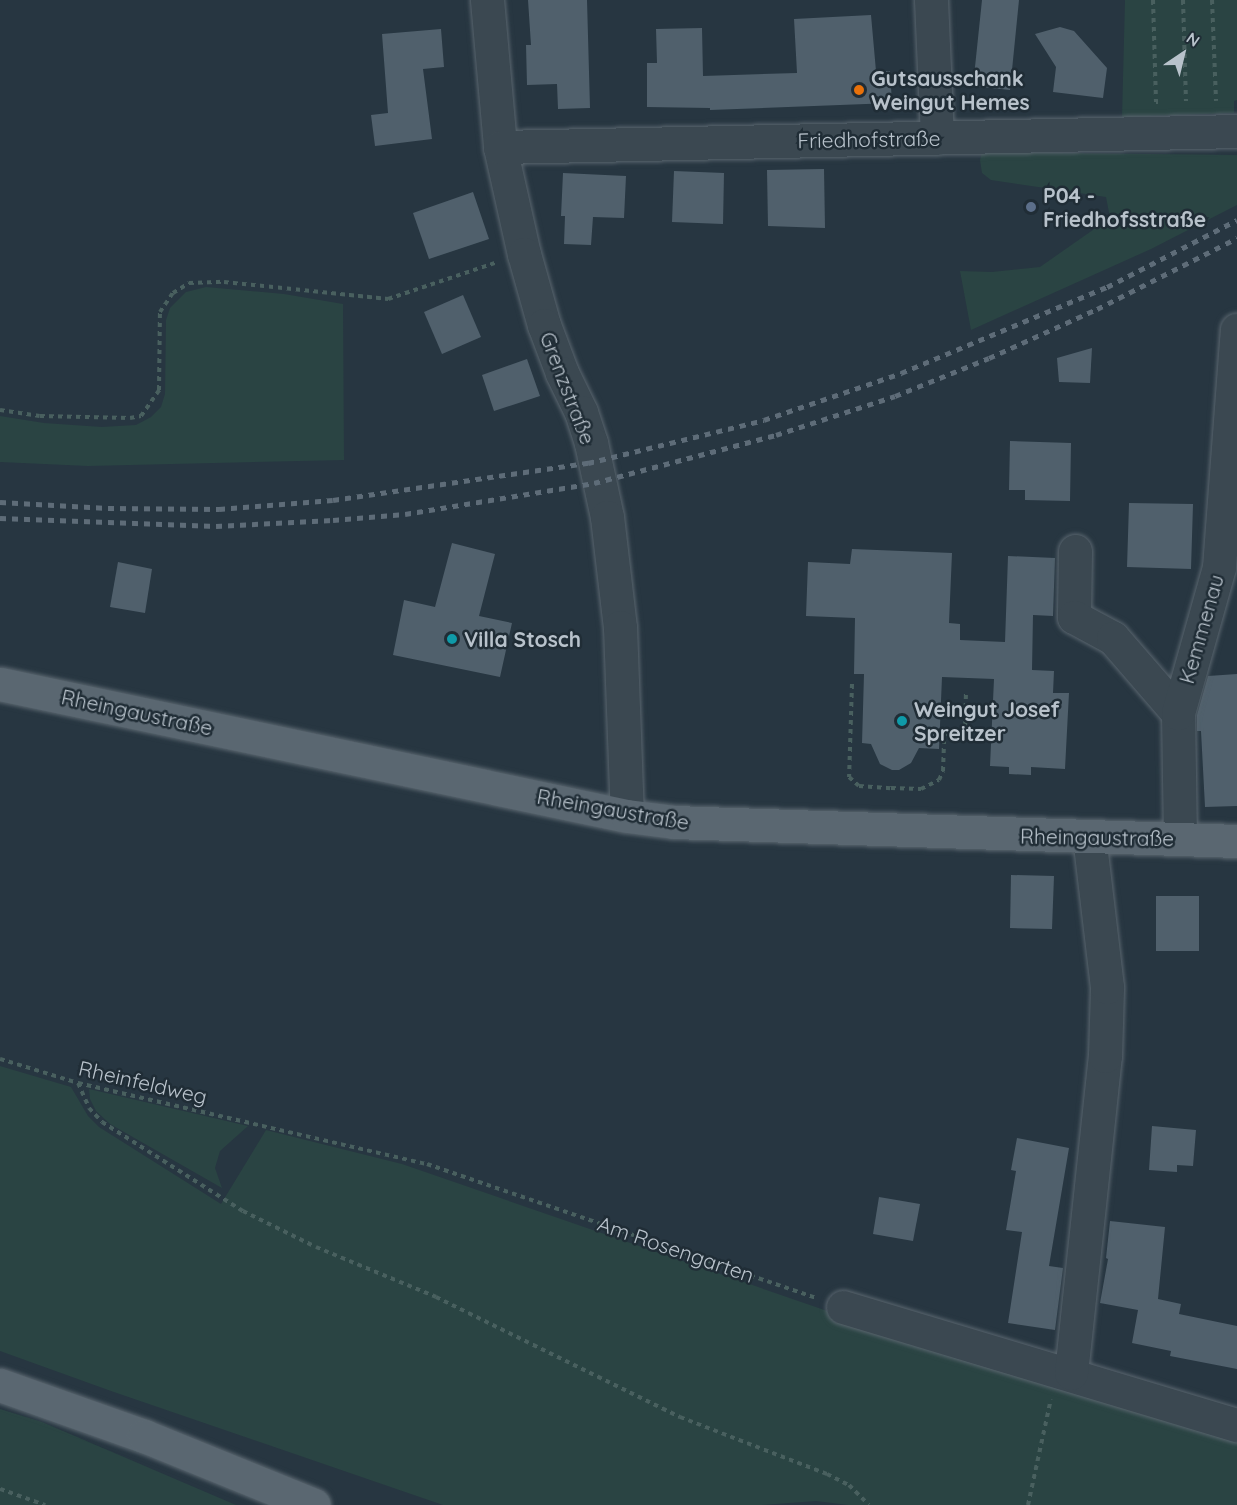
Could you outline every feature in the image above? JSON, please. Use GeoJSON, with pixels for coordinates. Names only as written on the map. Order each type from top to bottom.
{"type":"FeatureCollection","features":[{"type":"Feature","properties":{"kind":"main road","name":"Rheingaustraße"},"geometry":{"type":"LineString","coordinates":[[0,684],[627,816],[711,825],[1237,841]]}},
{"type":"Feature","properties":{"kind":"main road"},"geometry":{"type":"LineString","coordinates":[[0,1384],[144,1436],[314,1505]]}},
{"type":"Feature","properties":{"kind":"street","name":"Grenzstraße"},"geometry":{"type":"LineString","coordinates":[[487,0],[500,147],[524,254],[544,325],[588,433],[605,505],[620,627],[627,816]]}},
{"type":"Feature","properties":{"kind":"street"},"geometry":{"type":"LineString","coordinates":[[931,0],[938,138]]}},
{"type":"Feature","properties":{"kind":"street","name":"Friedhofstraße"},"geometry":{"type":"LineString","coordinates":[[500,147],[938,138],[1224,121]]}},
{"type":"Feature","properties":{"kind":"street","name":"Kemmenau"},"geometry":{"type":"LineString","coordinates":[[1180,839],[1178,713],[1219,567],[1237,330]]}},
{"type":"Feature","properties":{"kind":"street","name":"Kemmenau"},"geometry":{"type":"LineString","coordinates":[[1075,551],[1074,617],[1113,638],[1178,713]]}},
{"type":"Feature","properties":{"kind":"street"},"geometry":{"type":"LineString","coordinates":[[1064,1371],[1105,1056],[1107,987],[1089,837]]}},
{"type":"Feature","properties":{"kind":"street"},"geometry":{"type":"LineString","coordinates":[[843,1307],[1064,1371],[1237,1425]]}},
{"type":"Feature","properties":{"kind":"path"},"geometry":{"type":"LineString","coordinates":[[1153,0],[1156,102],[1166,102]]}},
{"type":"Feature","properties":{"kind":"path"},"geometry":{"type":"LineString","coordinates":[[1183,0],[1186,101]]}},
{"type":"Feature","properties":{"kind":"path"},"geometry":{"type":"LineString","coordinates":[[1212,0],[1224,121]]}},
{"type":"Feature","properties":{"kind":"path"},"geometry":{"type":"LineString","coordinates":[[1176,101],[1196,101]]}},
{"type":"Feature","properties":{"kind":"path"},"geometry":{"type":"LineString","coordinates":[[1206,101],[1224,121]]}},
{"type":"Feature","properties":{"kind":"path"},"geometry":{"type":"LineString","coordinates":[[0,410],[51,416],[129,418],[141,416],[159,390],[160,312],[173,293],[189,284],[224,282],[388,299],[524,254]]}},
{"type":"Feature","properties":{"kind":"path"},"geometry":{"type":"LineString","coordinates":[[852,684],[849,777],[859,786],[891,788],[921,789],[939,780],[943,771],[944,734],[965,735],[966,690]]}},
{"type":"Feature","properties":{"kind":"path","name":"Rheinfeldweg"},"geometry":{"type":"LineString","coordinates":[[0,1059],[78,1083],[280,1129]]}},
{"type":"Feature","properties":{"kind":"path"},"geometry":{"type":"LineString","coordinates":[[78,1083],[89,1108],[102,1122],[243,1211],[316,1246],[436,1297],[680,1417],[827,1474],[849,1485],[869,1505]]}},
{"type":"Feature","properties":{"kind":"path","name":"Am Rosengarten"},"geometry":{"type":"LineString","coordinates":[[280,1129],[427,1164],[843,1307]]}},
{"type":"Feature","properties":{"kind":"path"},"geometry":{"type":"LineString","coordinates":[[1028,1505],[1064,1371]]}},
{"type":"Feature","properties":{"kind":"path"},"geometry":{"type":"LineString","coordinates":[[0,1489],[45,1505]]}},
{"type":"Feature","properties":{"kind":"green space"},"geometry":{"type":"Polygon","coordinates":[[[1125,0],[1237,0],[1237,100],[1234,101],[1234,113],[1122,117],[1125,0]]]}},
{"type":"Feature","properties":{"kind":"green space"},"geometry":{"type":"Polygon","coordinates":[[[982,152],[1237,155],[1237,205],[1151,249],[971,330],[960,271],[992,272],[1040,267],[1110,218],[1106,197],[991,180],[982,173],[980,160],[982,152]]]}},
{"type":"Feature","properties":{"kind":"green space"},"geometry":{"type":"Polygon","coordinates":[[[206,287],[284,294],[343,304],[344,460],[88,466],[0,462],[0,416],[44,423],[102,427],[136,425],[151,417],[161,407],[165,394],[166,320],[170,308],[186,292],[206,287]]]}},
{"type":"Feature","properties":{"kind":"green space"},"geometry":{"type":"Polygon","coordinates":[[[0,1066],[71,1087],[88,1116],[99,1127],[221,1204],[266,1130],[402,1164],[836,1314],[1237,1436],[1237,1505],[848,1505],[816,1501],[762,1505],[443,1505],[111,1391],[0,1351],[0,1066]]]}},
{"type":"Feature","properties":{"kind":"green space"},"geometry":{"type":"Polygon","coordinates":[[[89,1089],[248,1126],[220,1151],[215,1168],[222,1188],[110,1124],[96,1111],[90,1099],[89,1089]]]}},
{"type":"Feature","properties":{"kind":"green space"},"geometry":{"type":"Polygon","coordinates":[[[0,1409],[42,1422],[236,1505],[0,1505],[0,1409]]]}},
{"type":"Feature","properties":{"kind":"building"},"geometry":{"type":"Polygon","coordinates":[[[528,0],[587,0],[590,108],[558,109],[557,84],[527,85],[526,45],[531,45],[528,0]]]}},
{"type":"Feature","properties":{"kind":"building"},"geometry":{"type":"Polygon","coordinates":[[[982,0],[1019,0],[1010,90],[973,86],[982,0]]]}},
{"type":"Feature","properties":{"kind":"building"},"geometry":{"type":"Polygon","coordinates":[[[871,15],[876,71],[890,71],[892,103],[710,110],[710,108],[647,107],[647,63],[657,63],[656,29],[702,28],[703,76],[797,73],[794,19],[871,15]]]}},
{"type":"Feature","properties":{"kind":"building"},"geometry":{"type":"Polygon","coordinates":[[[1060,27],[1074,31],[1107,68],[1103,98],[1053,92],[1056,67],[1035,34],[1060,27]]]}},
{"type":"Feature","properties":{"kind":"building"},"geometry":{"type":"Polygon","coordinates":[[[441,29],[444,67],[423,69],[432,139],[375,146],[371,115],[388,113],[382,34],[441,29]]]}},
{"type":"Feature","properties":{"kind":"building"},"geometry":{"type":"Polygon","coordinates":[[[824,169],[825,228],[768,226],[767,170],[824,169]]]}},
{"type":"Feature","properties":{"kind":"building"},"geometry":{"type":"Polygon","coordinates":[[[674,171],[724,173],[723,224],[672,222],[674,171]]]}},
{"type":"Feature","properties":{"kind":"building"},"geometry":{"type":"Polygon","coordinates":[[[563,173],[626,176],[624,218],[593,217],[591,245],[564,244],[565,216],[561,216],[563,173]]]}},
{"type":"Feature","properties":{"kind":"building"},"geometry":{"type":"Polygon","coordinates":[[[473,192],[489,239],[429,259],[413,213],[473,192]]]}},
{"type":"Feature","properties":{"kind":"building"},"geometry":{"type":"Polygon","coordinates":[[[463,295],[481,337],[442,354],[424,312],[463,295]]]}},
{"type":"Feature","properties":{"kind":"building"},"geometry":{"type":"Polygon","coordinates":[[[1092,348],[1090,383],[1059,382],[1057,358],[1092,348]]]}},
{"type":"Feature","properties":{"kind":"building"},"geometry":{"type":"Polygon","coordinates":[[[527,359],[540,396],[494,411],[482,375],[527,359]]]}},
{"type":"Feature","properties":{"kind":"building"},"geometry":{"type":"Polygon","coordinates":[[[1010,441],[1071,443],[1070,501],[1025,500],[1025,490],[1009,490],[1010,441]]]}},
{"type":"Feature","properties":{"kind":"building"},"geometry":{"type":"Polygon","coordinates":[[[1129,503],[1193,504],[1191,569],[1127,567],[1129,503]]]}},
{"type":"Feature","properties":{"kind":"building","name":"Villa Stosch"},"geometry":{"type":"Polygon","coordinates":[[[452,543],[495,554],[479,616],[512,623],[500,677],[393,655],[404,600],[435,607],[452,543]]]}},
{"type":"Feature","properties":{"kind":"building"},"geometry":{"type":"Polygon","coordinates":[[[852,549],[952,553],[949,623],[960,624],[960,640],[1005,642],[1008,556],[1055,558],[1053,616],[1033,615],[1032,670],[1054,671],[1053,693],[1069,693],[1065,769],[1031,767],[1031,775],[1009,774],[1009,767],[990,766],[994,679],[942,677],[939,749],[919,748],[911,763],[899,770],[892,770],[880,764],[871,744],[862,743],[864,674],[854,674],[855,618],[806,616],[808,562],[850,564],[852,549]]]}},
{"type":"Feature","properties":{"kind":"building"},"geometry":{"type":"Polygon","coordinates":[[[118,562],[152,569],[145,613],[110,607],[118,562]]]}},
{"type":"Feature","properties":{"kind":"building"},"geometry":{"type":"Polygon","coordinates":[[[1237,674],[1237,806],[1205,807],[1201,731],[1197,731],[1197,715],[1208,676],[1237,674]]]}},
{"type":"Feature","properties":{"kind":"building"},"geometry":{"type":"Polygon","coordinates":[[[1011,875],[1054,876],[1052,929],[1010,928],[1011,875]]]}},
{"type":"Feature","properties":{"kind":"building"},"geometry":{"type":"Polygon","coordinates":[[[1156,896],[1199,896],[1199,951],[1156,951],[1156,896]]]}},
{"type":"Feature","properties":{"kind":"building"},"geometry":{"type":"Polygon","coordinates":[[[1152,1126],[1196,1130],[1193,1166],[1177,1165],[1177,1172],[1149,1170],[1152,1126]]]}},
{"type":"Feature","properties":{"kind":"building"},"geometry":{"type":"Polygon","coordinates":[[[1017,1138],[1069,1148],[1049,1266],[1063,1268],[1055,1330],[1008,1323],[1022,1232],[1006,1230],[1016,1171],[1011,1170],[1017,1138]]]}},
{"type":"Feature","properties":{"kind":"building"},"geometry":{"type":"Polygon","coordinates":[[[879,1197],[920,1204],[913,1241],[873,1234],[879,1197]]]}},
{"type":"Feature","properties":{"kind":"building"},"geometry":{"type":"Polygon","coordinates":[[[1110,1221],[1165,1227],[1158,1299],[1181,1304],[1179,1314],[1237,1326],[1237,1369],[1170,1356],[1171,1351],[1132,1343],[1138,1310],[1100,1303],[1108,1259],[1106,1258],[1110,1221]]]}},
{"type":"Feature","properties":{"kind":"railway"},"geometry":{"type":"LineString","coordinates":[[0,502],[108,508],[219,509],[333,500],[588,463],[764,420],[901,373],[1107,287],[1237,220]]}},
{"type":"Feature","properties":{"kind":"railway"},"geometry":{"type":"LineString","coordinates":[[0,518],[216,526],[333,520],[405,514],[594,483],[776,435],[895,396],[989,358],[1097,309],[1237,238]]}},
{"type":"Feature","properties":{"kind":"place","name":"Gutsausschank Weingut Hemes"},"geometry":{"type":"Point","coordinates":[859,90]}},
{"type":"Feature","properties":{"kind":"place","name":"P04 - Friedhofsstraße"},"geometry":{"type":"Point","coordinates":[1031,207]}},
{"type":"Feature","properties":{"kind":"place","name":"Villa Stosch"},"geometry":{"type":"Point","coordinates":[452,639]}},
{"type":"Feature","properties":{"kind":"place","name":"Weingut Josef Spreitzer"},"geometry":{"type":"Point","coordinates":[902,721]}}]}
